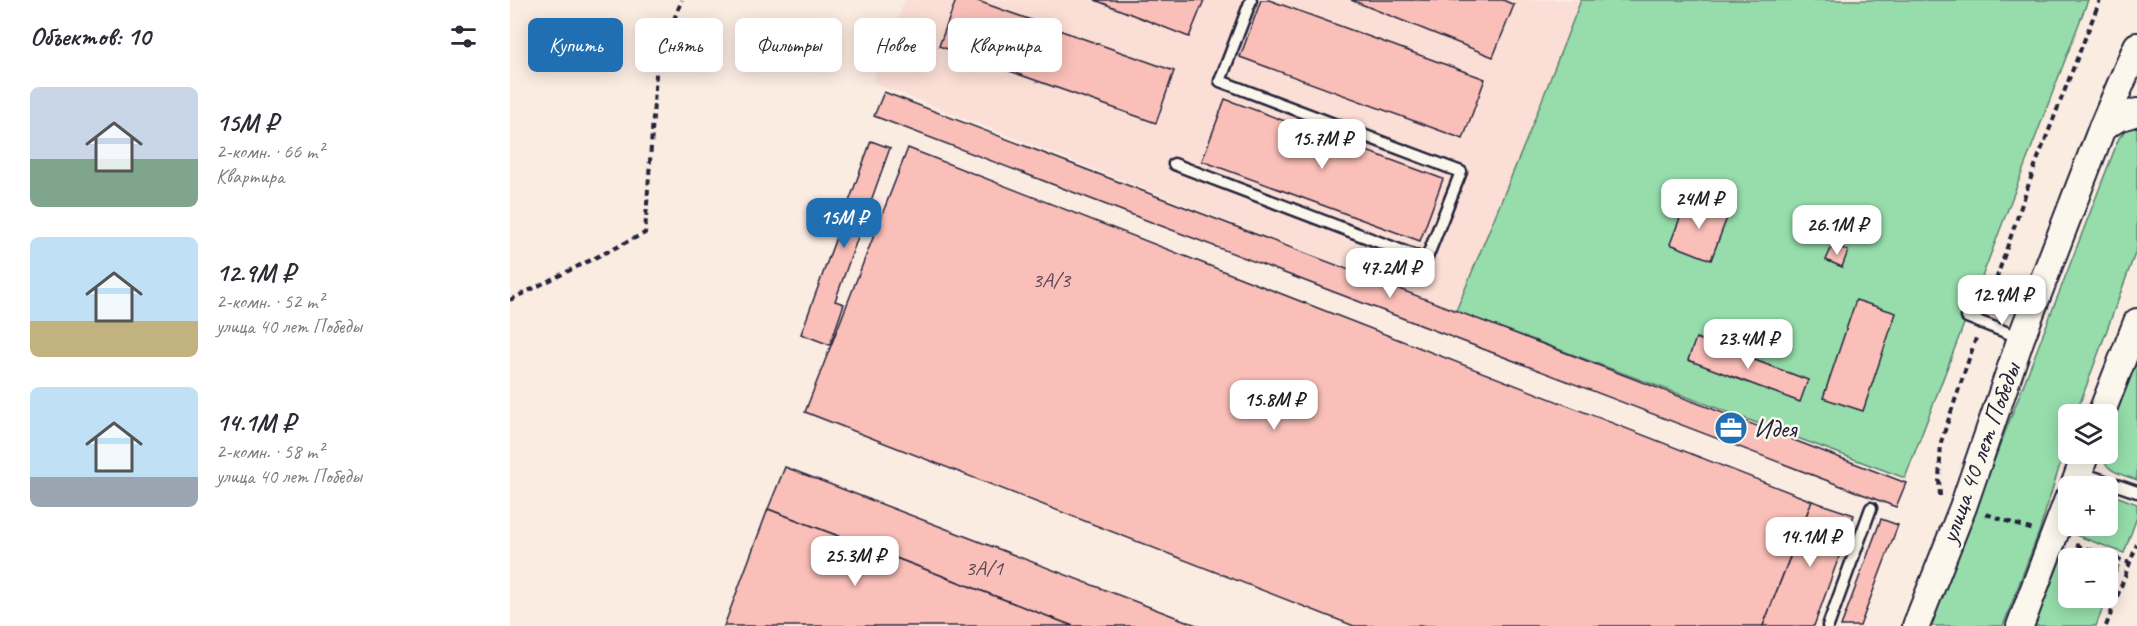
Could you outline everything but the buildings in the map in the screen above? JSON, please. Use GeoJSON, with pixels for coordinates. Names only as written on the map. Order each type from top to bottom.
{"type":"FeatureCollection","features":[{"type":"Feature","properties":{"kind":"street","name":"улица 40 лет Победы"},"geometry":{"type":"LineString","coordinates":[[1916,626],[1963,507],[2021,338],[2102,128],[2137,46]]}},
{"type":"Feature","properties":{"kind":"street"},"geometry":{"type":"LineString","coordinates":[[2102,128],[2118,117],[2137,112]]}},
{"type":"Feature","properties":{"kind":"street"},"geometry":{"type":"LineString","coordinates":[[2105,404],[2137,321]]}},
{"type":"Feature","properties":{"kind":"street"},"geometry":{"type":"LineString","coordinates":[[2020,626],[2058,525]]}},
{"type":"Feature","properties":{"kind":"lane"},"geometry":{"type":"LineString","coordinates":[[1174,164],[1426,260],[1461,172],[1220,81],[1251,0]]}},
{"type":"Feature","properties":{"kind":"lane"},"geometry":{"type":"LineString","coordinates":[[1967,317],[2021,338]]}},
{"type":"Feature","properties":{"kind":"lane"},"geometry":{"type":"LineString","coordinates":[[2080,470],[2137,492]]}},
{"type":"Feature","properties":{"kind":"lane"},"geometry":{"type":"LineString","coordinates":[[1828,626],[1871,508]]}},
{"type":"Feature","properties":{"kind":"path"},"geometry":{"type":"LineString","coordinates":[[510,300],[645,233],[657,60],[682,0]]}},
{"type":"Feature","properties":{"kind":"path"},"geometry":{"type":"LineString","coordinates":[[1986,514],[2039,532]]}},
{"type":"Feature","properties":{"kind":"path"},"geometry":{"type":"LineString","coordinates":[[2068,542],[2130,563]]}},
{"type":"Feature","properties":{"kind":"path"},"geometry":{"type":"LineString","coordinates":[[2106,626],[2137,544]]}},
{"type":"Feature","properties":{"kind":"shaded area"},"geometry":{"type":"Polygon","coordinates":[[[905,0],[1581,0],[1456,311],[872,82],[876,72],[936,72],[936,18],[898,18],[905,0]]]}},
{"type":"Feature","properties":{"kind":"green space"},"geometry":{"type":"Polygon","coordinates":[[[1581,0],[2088,0],[1905,478],[1456,311],[1581,0]]]}},
{"type":"Feature","properties":{"kind":"green space"},"geometry":{"type":"Polygon","coordinates":[[[2137,125],[2137,248],[2080,404],[2058,404],[2058,464],[2060,464],[2039,532],[2003,626],[1930,626],[2119,138],[2127,129],[2137,125]]]}},
{"type":"Feature","properties":{"kind":"green space"},"geometry":{"type":"Polygon","coordinates":[[[2137,359],[2137,480],[2119,474],[2106,464],[2118,464],[2118,409],[2137,359]]]}},
{"type":"Feature","properties":{"kind":"green space"},"geometry":{"type":"Polygon","coordinates":[[[2118,497],[2137,504],[2137,517],[2124,553],[2118,551],[2118,548],[2110,548],[2078,536],[2118,536],[2118,497]]]}},
{"type":"Feature","properties":{"kind":"green space"},"geometry":{"type":"Polygon","coordinates":[[[2058,566],[2058,608],[2103,608],[2096,626],[2034,626],[2058,566]]]}},
{"type":"Feature","properties":{"kind":"place","name":"Идея"},"geometry":{"type":"Point","coordinates":[1731,428]}}]}
